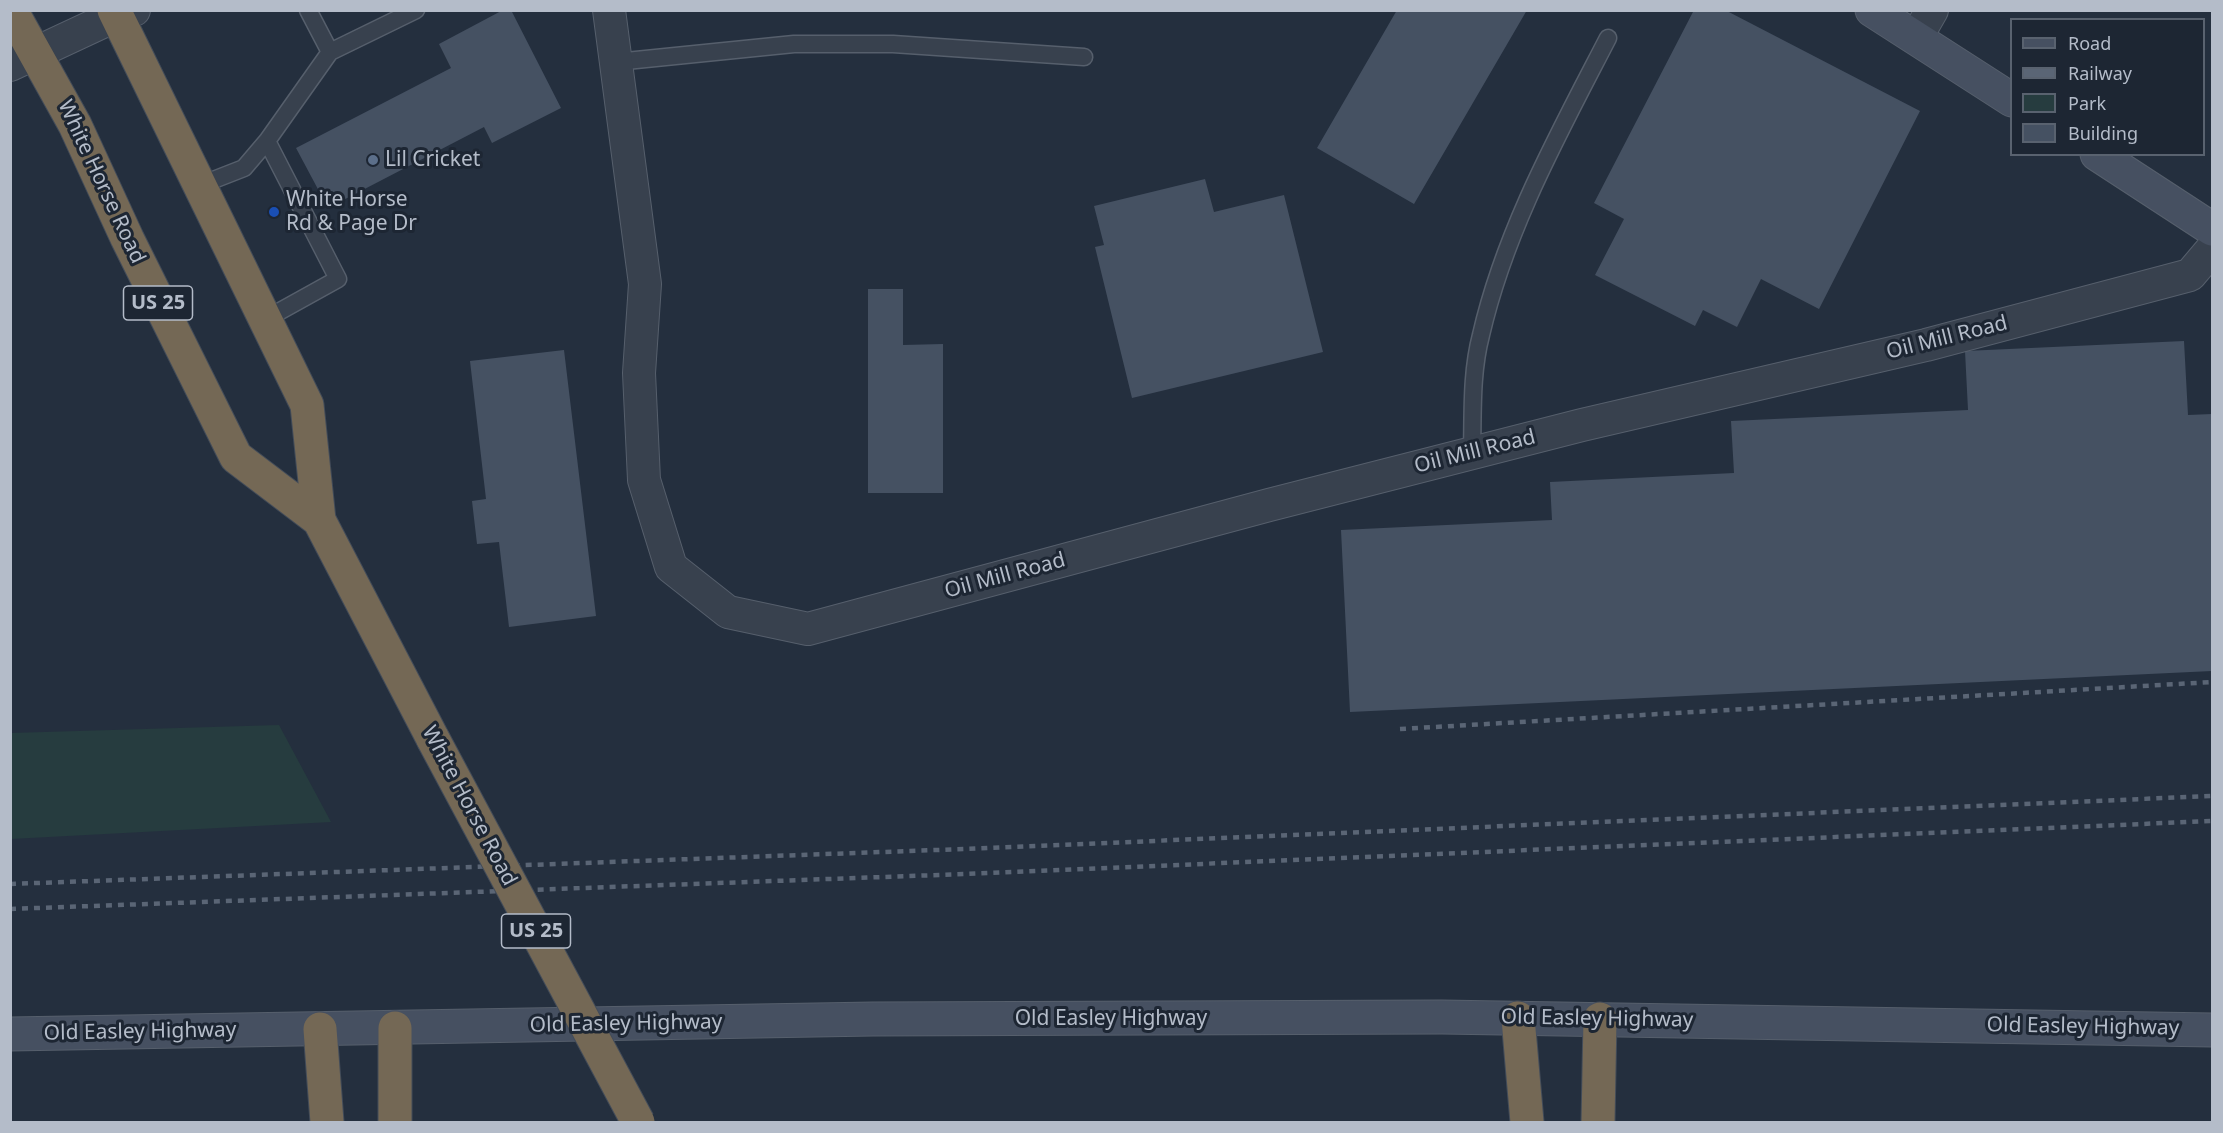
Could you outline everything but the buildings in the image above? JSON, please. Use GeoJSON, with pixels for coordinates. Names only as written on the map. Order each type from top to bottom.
{"type":"FeatureCollection","features":[{"type":"Feature","properties":{"kind":"highway","name":"White Horse Road"},"geometry":{"type":"LineString","coordinates":[[11,10],[24,60],[75,125],[127,238],[236,457],[319,520]]}},
{"type":"Feature","properties":{"kind":"highway","name":"White Horse Road"},"geometry":{"type":"LineString","coordinates":[[121,12],[198,186],[307,405],[319,520],[433,739],[638,1122]]}},
{"type":"Feature","properties":{"kind":"highway"},"geometry":{"type":"LineString","coordinates":[[1518,1018],[1527,1122]]}},
{"type":"Feature","properties":{"kind":"highway"},"geometry":{"type":"LineString","coordinates":[[1598,1122],[1600,1019]]}},
{"type":"Feature","properties":{"kind":"highway"},"geometry":{"type":"LineString","coordinates":[[395,1028],[395,1122]]}},
{"type":"Feature","properties":{"kind":"highway"},"geometry":{"type":"LineString","coordinates":[[320,1029],[327,1122]]}},
{"type":"Feature","properties":{"kind":"main road"},"geometry":{"type":"LineString","coordinates":[[1872,10],[2010,99]]}},
{"type":"Feature","properties":{"kind":"main road"},"geometry":{"type":"LineString","coordinates":[[2100,156],[2212,229]]}},
{"type":"Feature","properties":{"kind":"main road","name":"Old Easley Highway"},"geometry":{"type":"LineString","coordinates":[[10,1034],[873,1019],[1518,1018],[2212,1030]]}},
{"type":"Feature","properties":{"kind":"street"},"geometry":{"type":"LineString","coordinates":[[609,10],[616,62]]}},
{"type":"Feature","properties":{"kind":"street"},"geometry":{"type":"LineString","coordinates":[[1916,38],[1932,10]]}},
{"type":"Feature","properties":{"kind":"street"},"geometry":{"type":"LineString","coordinates":[[24,60],[121,12]]}},
{"type":"Feature","properties":{"kind":"street","name":"Oil Mill Road"},"geometry":{"type":"LineString","coordinates":[[616,62],[645,284],[639,373],[644,480],[671,567],[728,612],[808,629],[1472,453],[1926,345],[2190,275],[2212,249]]}},
{"type":"Feature","properties":{"kind":"lane"},"geometry":{"type":"LineString","coordinates":[[308,10],[330,52]]}},
{"type":"Feature","properties":{"kind":"lane"},"geometry":{"type":"LineString","coordinates":[[198,186],[244,168],[267,141],[330,52],[416,10]]}},
{"type":"Feature","properties":{"kind":"lane"},"geometry":{"type":"LineString","coordinates":[[1472,453],[1474,376],[1480,336],[1495,285],[1507,250],[1554,144],[1608,38]]}},
{"type":"Feature","properties":{"kind":"lane"},"geometry":{"type":"LineString","coordinates":[[616,62],[805,44],[893,44],[1084,57]]}},
{"type":"Feature","properties":{"kind":"lane"},"geometry":{"type":"LineString","coordinates":[[264,320],[338,279],[267,141]]}},
{"type":"Feature","properties":{"kind":"green space"},"geometry":{"type":"Polygon","coordinates":[[[279,725],[331,822],[11,839],[11,733],[279,725]]]}},
{"type":"Feature","properties":{"kind":"railway"},"geometry":{"type":"LineString","coordinates":[[1400,729],[2212,682]]}},
{"type":"Feature","properties":{"kind":"railway"},"geometry":{"type":"LineString","coordinates":[[10,884],[964,849],[2212,796]]}},
{"type":"Feature","properties":{"kind":"railway"},"geometry":{"type":"LineString","coordinates":[[10,909],[965,874],[2212,821]]}},
{"type":"Feature","properties":{"kind":"place","name":"Lil Cricket"},"geometry":{"type":"Point","coordinates":[373,160]}},
{"type":"Feature","properties":{"kind":"place","name":"White Horse Rd & Page Dr"},"geometry":{"type":"Point","coordinates":[274,212]}}]}
